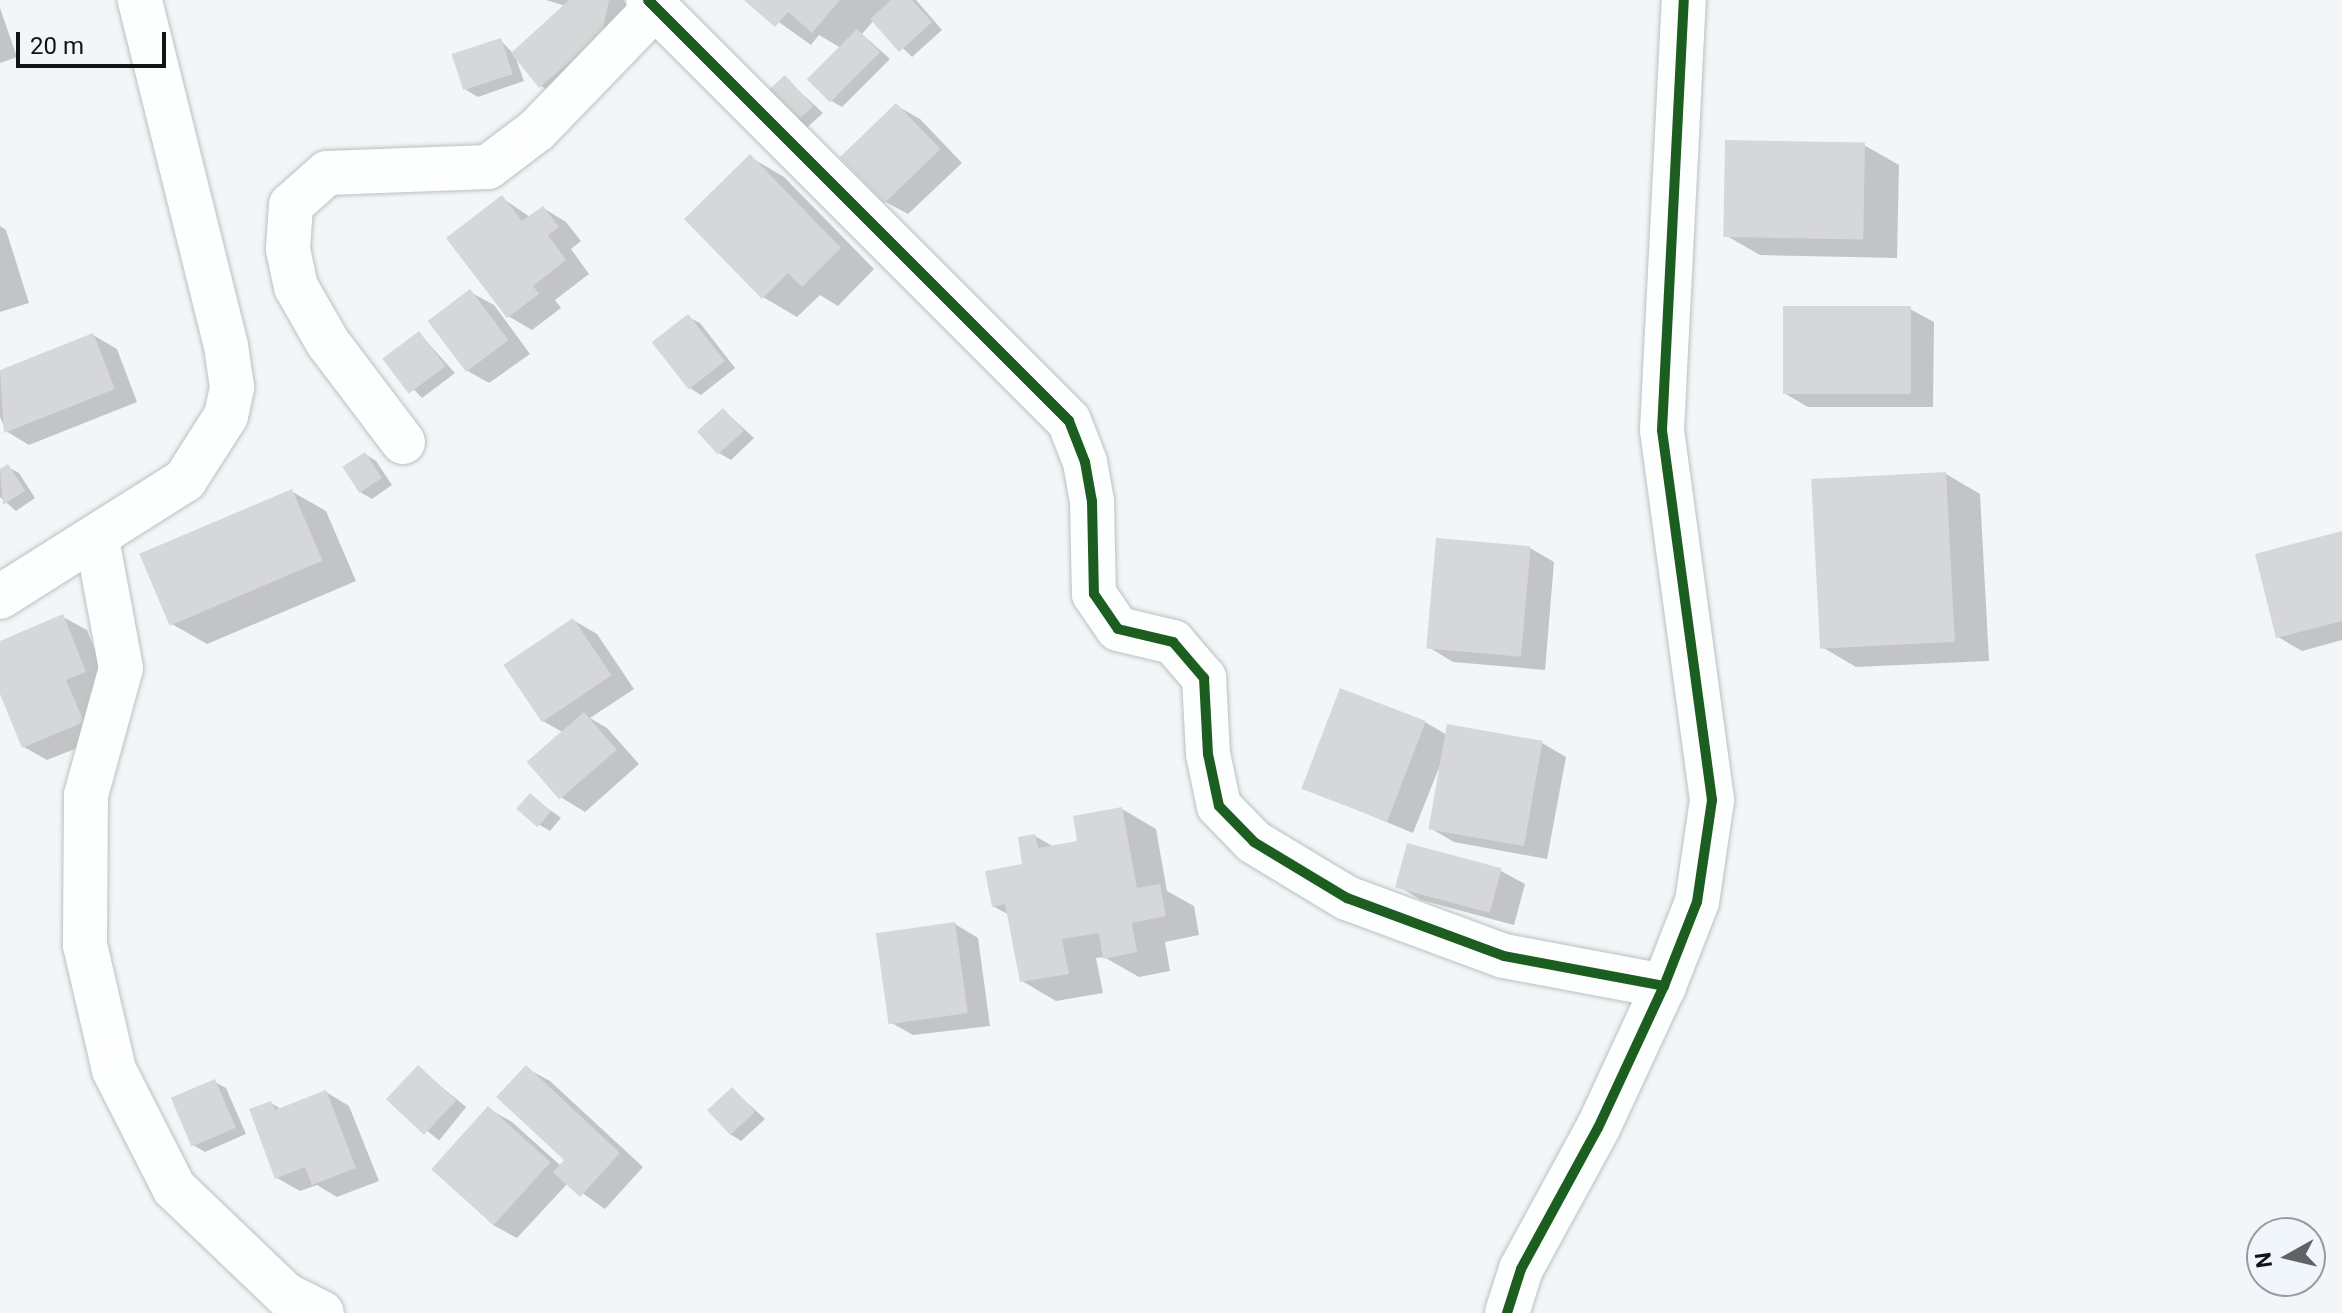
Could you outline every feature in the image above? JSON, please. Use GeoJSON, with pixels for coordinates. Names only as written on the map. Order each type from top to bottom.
{"type":"FeatureCollection","features":[{"type":"Feature","properties":{"kind":"street"},"geometry":{"type":"LineString","coordinates":[[0,597],[97,539],[185,480],[226,416],[232,387],[140,0]]}},
{"type":"Feature","properties":{"kind":"street"},"geometry":{"type":"LineString","coordinates":[[1507,1313],[1521,1269],[1598,1128],[1664,986],[1697,902],[1712,800],[1662,430],[1669,221],[1684,0]]}},
{"type":"Feature","properties":{"kind":"street"},"geometry":{"type":"LineString","coordinates":[[403,442],[328,343],[296,287],[288,249],[291,205],[327,173],[488,167],[537,130],[651,4],[1069,421],[1085,462],[1092,501],[1094,594],[1118,629],[1173,642],[1204,678],[1208,754],[1219,806],[1254,842],[1347,898],[1504,956],[1664,986]]}},
{"type":"Feature","properties":{"kind":"street"},"geometry":{"type":"LineString","coordinates":[[97,539],[121,668],[86,795],[85,945],[114,1070],[174,1188],[286,1295],[322,1313]]}},
{"type":"Feature","properties":{"kind":"building"},"geometry":{"type":"Polygon","coordinates":[[[569,0],[609,0],[602,34],[539,88],[511,53],[569,0]]]}},
{"type":"Feature","properties":{"kind":"building"},"geometry":{"type":"Polygon","coordinates":[[[744,0],[840,0],[812,33],[788,12],[775,27],[744,0]]]}},
{"type":"Feature","properties":{"kind":"building"},"geometry":{"type":"Polygon","coordinates":[[[891,0],[912,0],[932,22],[899,52],[870,19],[891,0]]]}},
{"type":"Feature","properties":{"kind":"building"},"geometry":{"type":"Polygon","coordinates":[[[857,29],[880,52],[830,103],[807,79],[857,29]]]}},
{"type":"Feature","properties":{"kind":"building"},"geometry":{"type":"Polygon","coordinates":[[[501,38],[513,74],[463,90],[452,54],[501,38]]]}},
{"type":"Feature","properties":{"kind":"building"},"geometry":{"type":"Polygon","coordinates":[[[785,75],[813,106],[789,128],[760,97],[785,75]]]}},
{"type":"Feature","properties":{"kind":"building"},"geometry":{"type":"Polygon","coordinates":[[[896,103],[940,149],[884,203],[840,157],[896,103]]]}},
{"type":"Feature","properties":{"kind":"building"},"geometry":{"type":"Polygon","coordinates":[[[1725,140],[1865,142],[1863,239],[1723,237],[1725,140]]]}},
{"type":"Feature","properties":{"kind":"building"},"geometry":{"type":"Polygon","coordinates":[[[750,154],[841,248],[802,287],[788,273],[762,299],[684,219],[750,154]]]}},
{"type":"Feature","properties":{"kind":"building"},"geometry":{"type":"Polygon","coordinates":[[[502,195],[522,221],[543,206],[559,227],[548,235],[566,260],[533,286],[539,294],[507,318],[446,238],[502,195]]]}},
{"type":"Feature","properties":{"kind":"building"},"geometry":{"type":"Polygon","coordinates":[[[470,289],[509,340],[466,372],[428,321],[470,289]]]}},
{"type":"Feature","properties":{"kind":"building"},"geometry":{"type":"Polygon","coordinates":[[[1783,306],[1911,306],[1911,394],[1783,394],[1783,306]]]}},
{"type":"Feature","properties":{"kind":"building"},"geometry":{"type":"Polygon","coordinates":[[[688,314],[725,361],[689,390],[652,342],[688,314]]]}},
{"type":"Feature","properties":{"kind":"building"},"geometry":{"type":"Polygon","coordinates":[[[419,331],[445,366],[409,394],[382,359],[419,331]]]}},
{"type":"Feature","properties":{"kind":"building"},"geometry":{"type":"Polygon","coordinates":[[[93,333],[115,389],[4,433],[0,370],[93,333]]]}},
{"type":"Feature","properties":{"kind":"building"},"geometry":{"type":"Polygon","coordinates":[[[723,408],[744,431],[718,454],[697,431],[723,408]]]}},
{"type":"Feature","properties":{"kind":"building"},"geometry":{"type":"Polygon","coordinates":[[[365,452],[382,478],[359,493],[342,467],[365,452]]]}},
{"type":"Feature","properties":{"kind":"building"},"geometry":{"type":"Polygon","coordinates":[[[8,464],[25,491],[3,505],[0,469],[8,464]]]}},
{"type":"Feature","properties":{"kind":"building"},"geometry":{"type":"Polygon","coordinates":[[[1946,472],[1955,642],[1820,649],[1811,479],[1946,472]]]}},
{"type":"Feature","properties":{"kind":"building"},"geometry":{"type":"Polygon","coordinates":[[[292,489],[322,561],[170,626],[139,554],[292,489]]]}},
{"type":"Feature","properties":{"kind":"building"},"geometry":{"type":"Polygon","coordinates":[[[2342,531],[2342,621],[2276,638],[2255,554],[2342,531]]]}},
{"type":"Feature","properties":{"kind":"building"},"geometry":{"type":"Polygon","coordinates":[[[1436,538],[1531,546],[1521,657],[1426,649],[1436,538]]]}},
{"type":"Feature","properties":{"kind":"building"},"geometry":{"type":"Polygon","coordinates":[[[63,614],[86,672],[66,680],[84,722],[22,748],[0,694],[0,641],[63,614]]]}},
{"type":"Feature","properties":{"kind":"building"},"geometry":{"type":"Polygon","coordinates":[[[573,618],[612,675],[542,722],[503,665],[573,618]]]}},
{"type":"Feature","properties":{"kind":"building"},"geometry":{"type":"Polygon","coordinates":[[[1340,688],[1426,721],[1387,822],[1301,789],[1340,688]]]}},
{"type":"Feature","properties":{"kind":"building"},"geometry":{"type":"Polygon","coordinates":[[[584,712],[617,750],[559,800],[527,762],[584,712]]]}},
{"type":"Feature","properties":{"kind":"building"},"geometry":{"type":"Polygon","coordinates":[[[1447,724],[1543,741],[1524,846],[1428,829],[1447,724]]]}},
{"type":"Feature","properties":{"kind":"building"},"geometry":{"type":"Polygon","coordinates":[[[530,793],[551,811],[537,827],[516,809],[530,793]]]}},
{"type":"Feature","properties":{"kind":"building"},"geometry":{"type":"Polygon","coordinates":[[[1122,807],[1137,888],[1160,884],[1166,916],[1132,923],[1137,952],[1103,959],[1099,933],[1062,939],[1069,974],[1020,982],[1005,904],[992,907],[985,871],[1022,864],[1018,837],[1035,834],[1038,848],[1077,841],[1073,816],[1122,807]]]}},
{"type":"Feature","properties":{"kind":"building"},"geometry":{"type":"Polygon","coordinates":[[[1407,843],[1502,868],[1490,913],[1395,887],[1407,843]]]}},
{"type":"Feature","properties":{"kind":"building"},"geometry":{"type":"Polygon","coordinates":[[[955,922],[968,1013],[889,1024],[876,933],[955,922]]]}},
{"type":"Feature","properties":{"kind":"building"},"geometry":{"type":"Polygon","coordinates":[[[418,1065],[456,1100],[424,1135],[386,1099],[418,1065]]]}},
{"type":"Feature","properties":{"kind":"building"},"geometry":{"type":"Polygon","coordinates":[[[526,1065],[620,1153],[580,1197],[553,1172],[564,1160],[496,1097],[526,1065]]]}},
{"type":"Feature","properties":{"kind":"building"},"geometry":{"type":"Polygon","coordinates":[[[215,1079],[236,1128],[192,1147],[171,1098],[215,1079]]]}},
{"type":"Feature","properties":{"kind":"building"},"geometry":{"type":"Polygon","coordinates":[[[732,1087],[755,1112],[730,1135],[707,1110],[732,1087]]]}},
{"type":"Feature","properties":{"kind":"building"},"geometry":{"type":"Polygon","coordinates":[[[326,1090],[356,1168],[312,1185],[305,1167],[275,1179],[249,1109],[271,1101],[275,1110],[326,1090]]]}},
{"type":"Feature","properties":{"kind":"building"},"geometry":{"type":"Polygon","coordinates":[[[488,1106],[550,1162],[494,1225],[431,1169],[488,1106]]]}},
{"type":"Feature","properties":{"kind":"cycle path"},"geometry":{"type":"LineString","coordinates":[[648,0],[1069,421],[1085,462],[1092,501],[1094,594],[1118,629],[1173,642],[1204,678],[1208,754],[1219,806],[1254,842],[1347,898],[1504,956],[1664,986]]}},
{"type":"Feature","properties":{"kind":"cycle path"},"geometry":{"type":"LineString","coordinates":[[1507,1313],[1521,1269],[1598,1128],[1664,986],[1697,902],[1712,800],[1662,430],[1684,0]]}}]}
